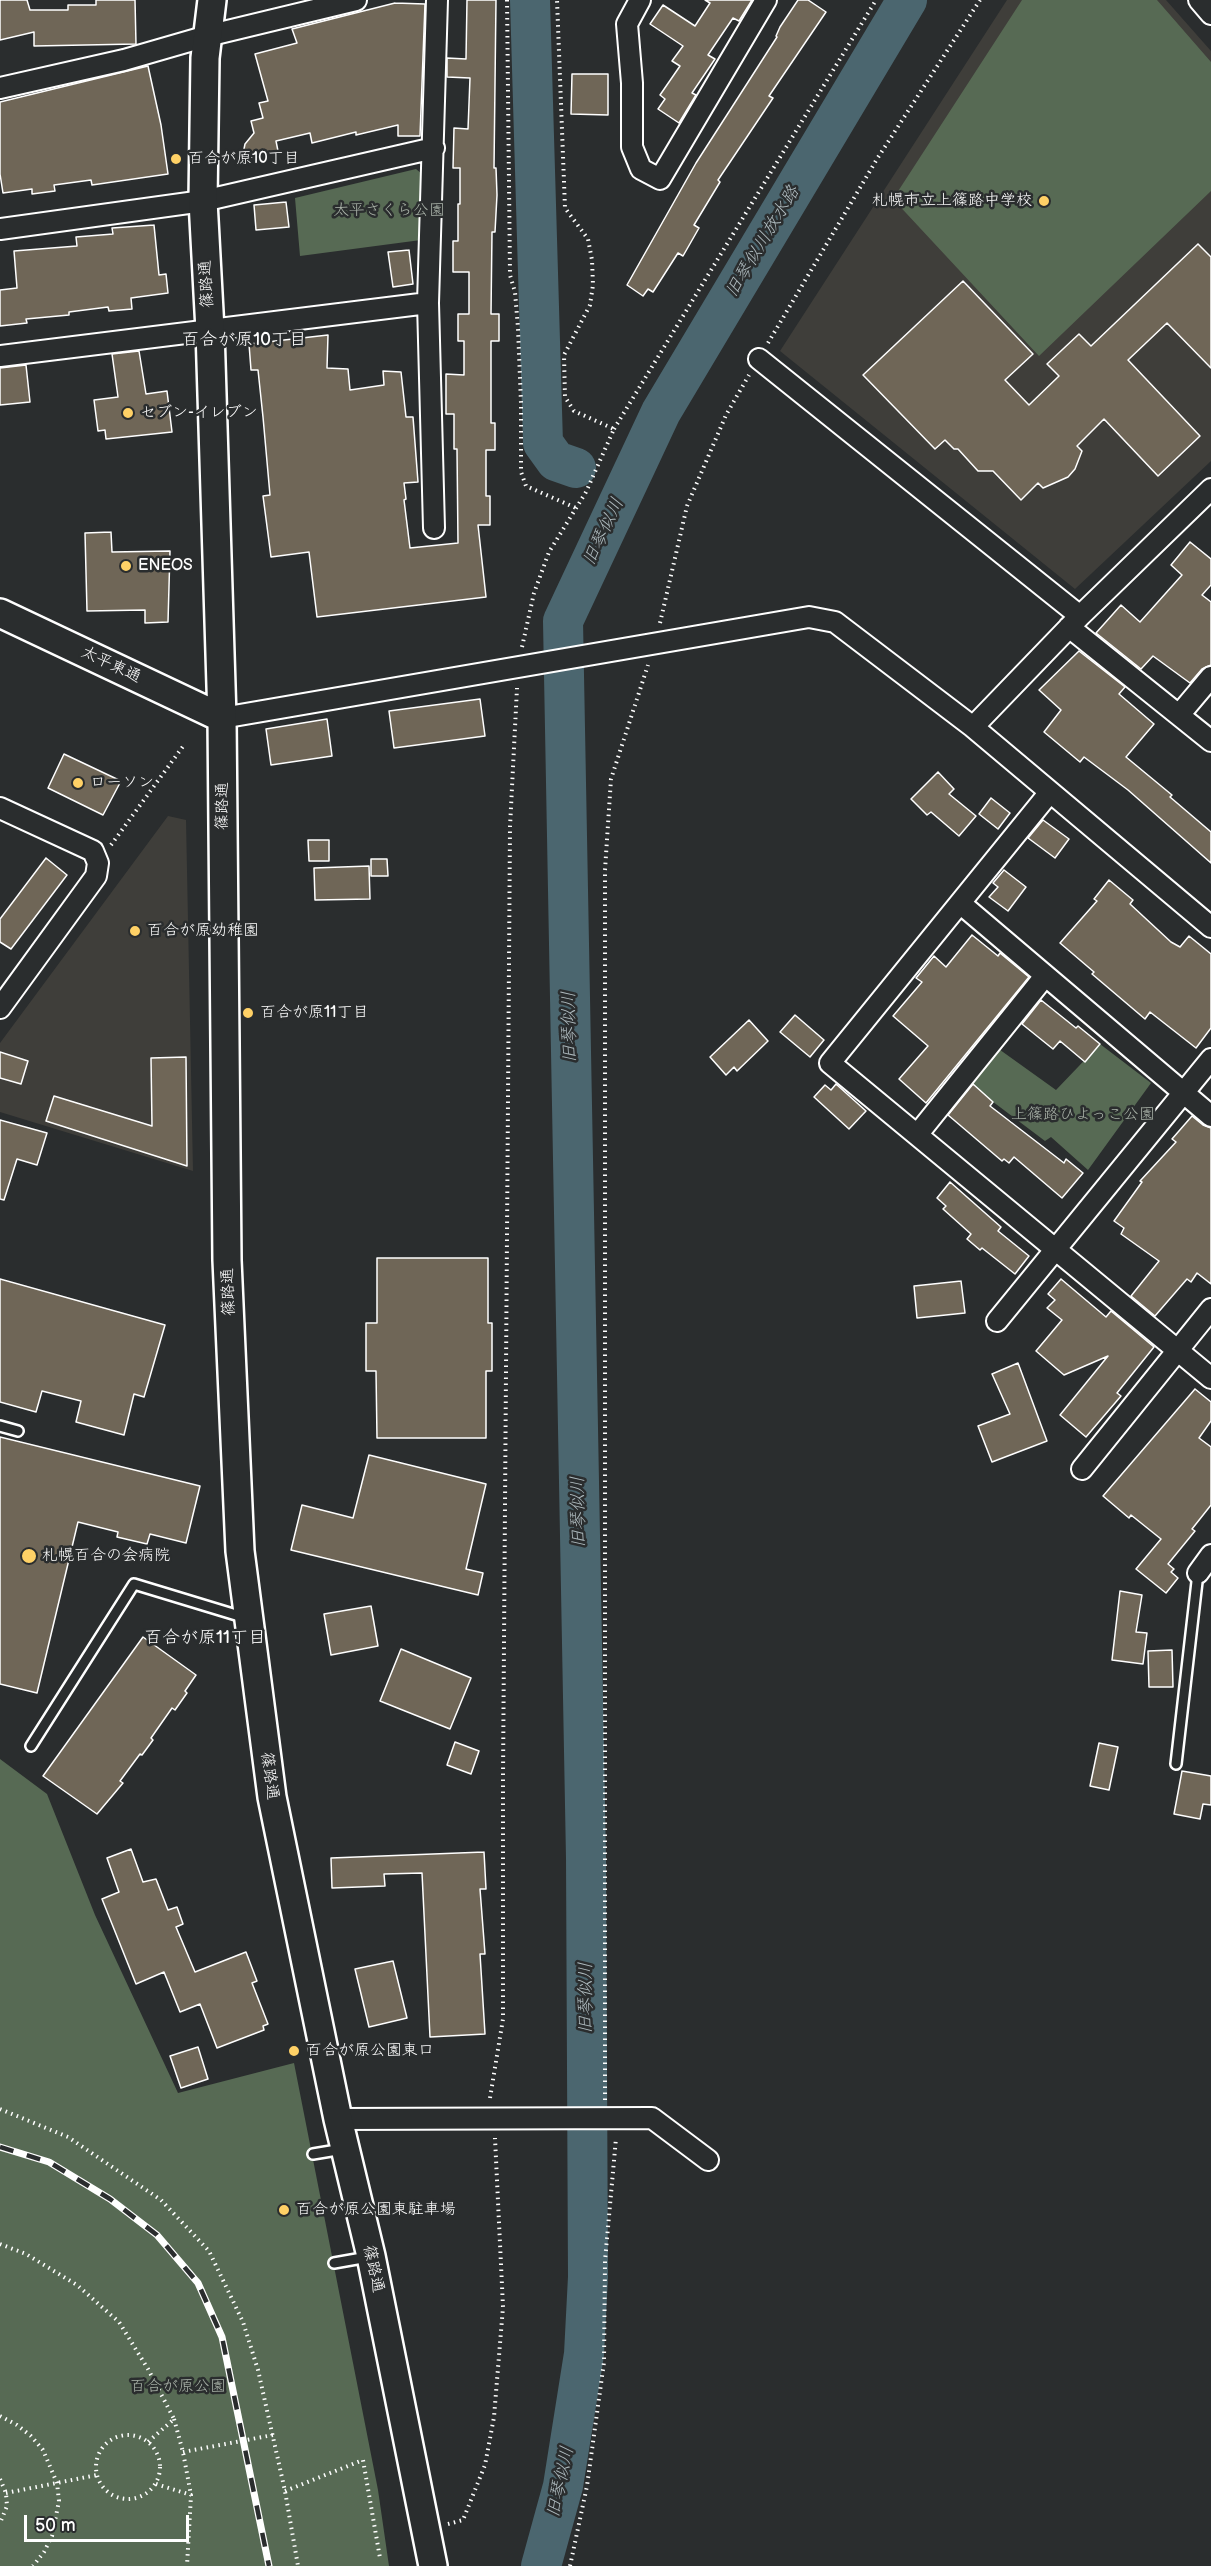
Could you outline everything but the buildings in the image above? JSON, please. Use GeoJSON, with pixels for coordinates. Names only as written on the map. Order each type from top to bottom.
{"type":"FeatureCollection","features":[{"type":"Feature","properties":{"kind":"street","name":"篠路通"},"geometry":{"type":"LineString","coordinates":[[212,0],[207,36],[203,201],[210,330],[222,718],[227,1260],[240,1551],[272,1797],[338,2119],[371,2256],[424,2531],[433,2566]]}},
{"type":"Feature","properties":{"kind":"street"},"geometry":{"type":"LineString","coordinates":[[0,88],[124,60],[207,36],[356,0]]}},
{"type":"Feature","properties":{"kind":"street"},"geometry":{"type":"LineString","coordinates":[[434,528],[428,303],[437,0]]}},
{"type":"Feature","properties":{"kind":"street"},"geometry":{"type":"LineString","coordinates":[[640,0],[627,24],[632,83],[632,147],[641,169],[660,179],[766,0]]}},
{"type":"Feature","properties":{"kind":"street"},"geometry":{"type":"LineString","coordinates":[[1199,0],[1211,14]]}},
{"type":"Feature","properties":{"kind":"street"},"geometry":{"type":"LineString","coordinates":[[0,229],[203,201],[434,148]]}},
{"type":"Feature","properties":{"kind":"street"},"geometry":{"type":"LineString","coordinates":[[0,356],[428,303]]}},
{"type":"Feature","properties":{"kind":"street"},"geometry":{"type":"LineString","coordinates":[[759,359],[1075,622],[1179,716],[1211,741]]}},
{"type":"Feature","properties":{"kind":"street"},"geometry":{"type":"LineString","coordinates":[[973,727],[1075,622],[1211,489]]}},
{"type":"Feature","properties":{"kind":"street","name":"太平東通"},"geometry":{"type":"LineString","coordinates":[[0,613],[222,718]]}},
{"type":"Feature","properties":{"kind":"street"},"geometry":{"type":"LineString","coordinates":[[222,718],[528,657],[638,646],[809,617],[835,622],[973,727],[1211,927]]}},
{"type":"Feature","properties":{"kind":"street"},"geometry":{"type":"LineString","coordinates":[[1179,716],[1211,677]]}},
{"type":"Feature","properties":{"kind":"street"},"geometry":{"type":"LineString","coordinates":[[1050,792],[830,1063],[1211,1378]]}},
{"type":"Feature","properties":{"kind":"street"},"geometry":{"type":"LineString","coordinates":[[0,808],[93,851],[98,863],[96,876],[0,1008]]}},
{"type":"Feature","properties":{"kind":"street"},"geometry":{"type":"LineString","coordinates":[[960,903],[1211,1116]]}},
{"type":"Feature","properties":{"kind":"street"},"geometry":{"type":"LineString","coordinates":[[917,1135],[1045,976]]}},
{"type":"Feature","properties":{"kind":"street"},"geometry":{"type":"LineString","coordinates":[[997,1321],[1211,1059]]}},
{"type":"Feature","properties":{"kind":"street"},"geometry":{"type":"LineString","coordinates":[[1082,1469],[1211,1309]]}},
{"type":"Feature","properties":{"kind":"street"},"geometry":{"type":"LineString","coordinates":[[1198,1573],[1211,1555]]}},
{"type":"Feature","properties":{"kind":"street"},"geometry":{"type":"LineString","coordinates":[[338,2119],[652,2118],[708,2160]]}},
{"type":"Feature","properties":{"kind":"lane"},"geometry":{"type":"LineString","coordinates":[[0,1426],[18,1431]]}},
{"type":"Feature","properties":{"kind":"lane"},"geometry":{"type":"LineString","coordinates":[[1176,1764],[1198,1573]]}},
{"type":"Feature","properties":{"kind":"lane"},"geometry":{"type":"LineString","coordinates":[[31,1746],[134,1584],[248,1618]]}},
{"type":"Feature","properties":{"kind":"lane"},"geometry":{"type":"LineString","coordinates":[[313,2154],[346,2148]]}},
{"type":"Feature","properties":{"kind":"lane"},"geometry":{"type":"LineString","coordinates":[[334,2263],[371,2256]]}},
{"type":"Feature","properties":{"kind":"path"},"geometry":{"type":"LineString","coordinates":[[507,0],[510,275],[515,292],[518,328],[521,472],[526,486],[576,508]]}},
{"type":"Feature","properties":{"kind":"path"},"geometry":{"type":"LineString","coordinates":[[557,0],[565,208],[588,239],[594,285],[590,304],[564,355],[565,397],[574,411],[614,429]]}},
{"type":"Feature","properties":{"kind":"path"},"geometry":{"type":"LineString","coordinates":[[528,657],[523,636],[534,593],[549,552],[586,492],[614,429],[876,0]]}},
{"type":"Feature","properties":{"kind":"path"},"geometry":{"type":"LineString","coordinates":[[659,627],[687,506],[726,415],[877,159],[980,0]]}},
{"type":"Feature","properties":{"kind":"path"},"geometry":{"type":"LineString","coordinates":[[570,2566],[587,2487],[604,2362],[605,2262],[617,2136],[607,2118],[605,2101],[605,870],[611,779],[649,662]]}},
{"type":"Feature","properties":{"kind":"path"},"geometry":{"type":"LineString","coordinates":[[424,2531],[464,2520],[484,2465],[494,2417],[503,2307],[496,2142],[501,2119],[488,2106],[503,2019],[510,839],[517,685]]}},
{"type":"Feature","properties":{"kind":"path"},"geometry":{"type":"LineString","coordinates":[[98,863],[184,745]]}},
{"type":"Feature","properties":{"kind":"path"},"geometry":{"type":"LineString","coordinates":[[0,2109],[68,2137],[161,2200],[209,2251],[243,2322],[258,2370],[285,2491],[298,2566]]}},
{"type":"Feature","properties":{"kind":"path"},"geometry":{"type":"LineString","coordinates":[[0,2244],[26,2254],[77,2285],[118,2322],[148,2369],[174,2419],[183,2451],[191,2495],[187,2566]]}},
{"type":"Feature","properties":{"kind":"path"},"geometry":{"type":"LineString","coordinates":[[0,2416],[31,2436],[47,2458],[57,2483],[59,2501],[52,2536],[44,2552],[33,2566]]}},
{"type":"Feature","properties":{"kind":"path"},"geometry":{"type":"LineString","coordinates":[[148,2442],[174,2419]]}},
{"type":"Feature","properties":{"kind":"path"},"geometry":{"type":"LineString","coordinates":[[183,2451],[273,2434]]}},
{"type":"Feature","properties":{"kind":"path"},"geometry":{"type":"LineString","coordinates":[[123,2435],[136,2436],[148,2442],[156,2450],[160,2462],[160,2473],[156,2484],[147,2493],[135,2499],[123,2499],[111,2495],[102,2486],[97,2475],[96,2462],[101,2449],[111,2440],[123,2435]]}},
{"type":"Feature","properties":{"kind":"path"},"geometry":{"type":"LineString","coordinates":[[285,2491],[363,2460],[380,2558]]}},
{"type":"Feature","properties":{"kind":"path"},"geometry":{"type":"LineString","coordinates":[[6,2493],[97,2475]]}},
{"type":"Feature","properties":{"kind":"path"},"geometry":{"type":"LineString","coordinates":[[0,2479],[6,2493],[7,2506],[0,2523]]}},
{"type":"Feature","properties":{"kind":"path"},"geometry":{"type":"LineString","coordinates":[[156,2484],[191,2495]]}},
{"type":"Feature","properties":{"kind":"shaded area","name":"札幌市立上篠路中学校"},"geometry":{"type":"Polygon","coordinates":[[[1007,0],[1166,0],[1211,51],[1211,461],[1075,589],[780,351],[1007,0]]]}},
{"type":"Feature","properties":{"kind":"shaded area","name":"百合が原幼稚園"},"geometry":{"type":"Polygon","coordinates":[[[168,816],[186,820],[193,1171],[0,1112],[0,1043],[168,816]]]}},
{"type":"Feature","properties":{"kind":"green space"},"geometry":{"type":"Polygon","coordinates":[[[1022,0],[1157,0],[1211,62],[1211,191],[1039,356],[893,199],[1022,0]]]}},
{"type":"Feature","properties":{"kind":"green space","name":"太平さくら公園"},"geometry":{"type":"Polygon","coordinates":[[[416,169],[422,174],[421,240],[300,256],[295,198],[416,169]]]}},
{"type":"Feature","properties":{"kind":"green space","name":"上篠路ひよっこ公園"},"geometry":{"type":"Polygon","coordinates":[[[1100,1044],[1151,1083],[1088,1170],[1051,1137],[1045,1141],[968,1083],[996,1047],[1056,1090],[1100,1044]]]}},
{"type":"Feature","properties":{"kind":"green space","name":"百合が原公園"},"geometry":{"type":"Polygon","coordinates":[[[0,1759],[47,1794],[95,1915],[178,2093],[294,2063],[378,2490],[389,2566],[0,2566],[0,1759]]]}},
{"type":"Feature","properties":{"kind":"waterway","name":"旧琴似川"},"geometry":{"type":"LineString","coordinates":[[530,0],[543,443],[556,461],[576,468]]}},
{"type":"Feature","properties":{"kind":"waterway","name":"旧琴似川"},"geometry":{"type":"LineString","coordinates":[[541,2566],[563,2486],[584,2354],[588,2277],[586,1858],[563,621],[661,412],[907,0]]}},
{"type":"Feature","properties":{"kind":"railway"},"geometry":{"type":"LineString","coordinates":[[0,2147],[49,2162],[110,2199],[157,2235],[198,2283],[222,2337],[269,2566]]}},
{"type":"Feature","properties":{"kind":"place","name":"百合が原10丁目"},"geometry":{"type":"Point","coordinates":[176,159]}},
{"type":"Feature","properties":{"kind":"place","name":"札幌市立上篠路中学校"},"geometry":{"type":"Point","coordinates":[1044,201]}},
{"type":"Feature","properties":{"kind":"place","name":"セブン-イレブン"},"geometry":{"type":"Point","coordinates":[128,413]}},
{"type":"Feature","properties":{"kind":"place","name":"ENEOS"},"geometry":{"type":"Point","coordinates":[126,566]}},
{"type":"Feature","properties":{"kind":"place","name":"ローソン"},"geometry":{"type":"Point","coordinates":[78,783]}},
{"type":"Feature","properties":{"kind":"place","name":"百合が原幼稚園"},"geometry":{"type":"Point","coordinates":[135,931]}},
{"type":"Feature","properties":{"kind":"place","name":"百合が原11丁目"},"geometry":{"type":"Point","coordinates":[248,1013]}},
{"type":"Feature","properties":{"kind":"place","name":"札幌百合の会病院"},"geometry":{"type":"Point","coordinates":[29,1556]}},
{"type":"Feature","properties":{"kind":"place","name":"百合が原公園東口"},"geometry":{"type":"Point","coordinates":[294,2051]}},
{"type":"Feature","properties":{"kind":"place","name":"百合が原公園東駐車場"},"geometry":{"type":"Point","coordinates":[284,2210]}},
{"type":"Feature","properties":{"kind":"district","name":"百合が原10丁目"},"geometry":{"type":"Point","coordinates":[244,340]}},
{"type":"Feature","properties":{"kind":"district","name":"百合が原11丁目"},"geometry":{"type":"Point","coordinates":[205,1638]}},
{"type":"Feature","properties":{"kind":"water label","name":"旧琴似川放水路"},"geometry":{"type":"Point","coordinates":[763,242]}}]}
